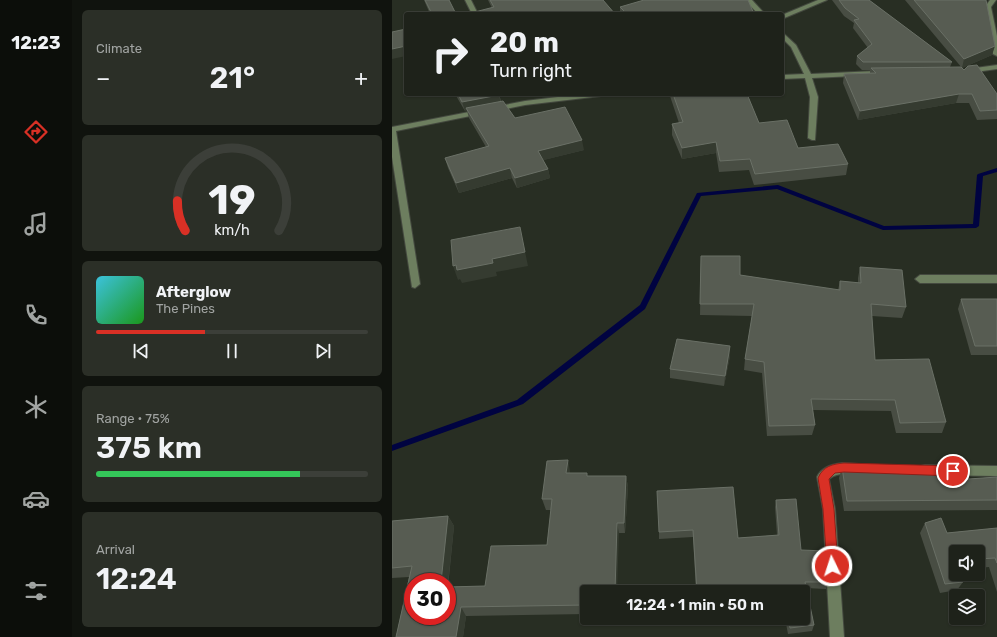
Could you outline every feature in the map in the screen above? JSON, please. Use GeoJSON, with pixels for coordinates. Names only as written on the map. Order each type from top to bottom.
{"type":"FeatureCollection","features":[{"type":"Feature","properties":{"kind":"street"},"geometry":{"type":"LineString","coordinates":[[468,0],[474,12]]}},
{"type":"Feature","properties":{"kind":"street"},"geometry":{"type":"LineString","coordinates":[[748,0],[760,12]]}},
{"type":"Feature","properties":{"kind":"street"},"geometry":{"type":"LineString","coordinates":[[784,16],[824,0]]}},
{"type":"Feature","properties":{"kind":"street"},"geometry":{"type":"LineString","coordinates":[[993,0],[988,7],[997,54]]}},
{"type":"Feature","properties":{"kind":"street"},"geometry":{"type":"LineString","coordinates":[[784,36],[794,46],[808,75],[814,97],[812,138]]}},
{"type":"Feature","properties":{"kind":"street"},"geometry":{"type":"LineString","coordinates":[[958,73],[997,67]]}},
{"type":"Feature","properties":{"kind":"street"},"geometry":{"type":"LineString","coordinates":[[784,77],[885,73]]}},
{"type":"Feature","properties":{"kind":"street"},"geometry":{"type":"LineString","coordinates":[[520,96],[525,103]]}},
{"type":"Feature","properties":{"kind":"street"},"geometry":{"type":"LineString","coordinates":[[415,284],[392,129],[525,103],[584,96]]}},
{"type":"Feature","properties":{"kind":"street"},"geometry":{"type":"LineString","coordinates":[[920,279],[997,279]]}},
{"type":"Feature","properties":{"kind":"street"},"geometry":{"type":"LineString","coordinates":[[837,637],[828,509],[823,478],[828,471],[834,468],[868,468]]}},
{"type":"Feature","properties":{"kind":"street"},"geometry":{"type":"LineString","coordinates":[[914,470],[997,471]]}},
{"type":"Feature","properties":{"kind":"building"},"geometry":{"type":"Polygon","coordinates":[[[425,0],[449,0],[455,12],[431,12],[425,0]]]}},
{"type":"Feature","properties":{"kind":"building"},"geometry":{"type":"Polygon","coordinates":[[[490,0],[603,0],[613,12],[475,12],[494,7],[490,0]]]}},
{"type":"Feature","properties":{"kind":"building"},"geometry":{"type":"Polygon","coordinates":[[[644,0],[748,0],[753,12],[625,12],[620,7],[644,0]]]}},
{"type":"Feature","properties":{"kind":"building"},"geometry":{"type":"Polygon","coordinates":[[[839,0],[869,0],[952,62],[863,62],[857,56],[872,44],[854,20],[859,19],[845,8],[839,0]]]}},
{"type":"Feature","properties":{"kind":"building"},"geometry":{"type":"Polygon","coordinates":[[[914,0],[986,0],[995,46],[964,59],[914,0]]]}},
{"type":"Feature","properties":{"kind":"building"},"geometry":{"type":"Polygon","coordinates":[[[404,29],[404,46],[392,49],[392,32],[404,29]]]}},
{"type":"Feature","properties":{"kind":"building"},"geometry":{"type":"Polygon","coordinates":[[[977,65],[997,94],[997,110],[980,111],[972,94],[959,94],[860,111],[844,74],[876,73],[871,68],[961,67],[964,70],[968,66],[977,65]]]}},
{"type":"Feature","properties":{"kind":"building"},"geometry":{"type":"Polygon","coordinates":[[[459,96],[494,96],[462,102],[459,96]]]}},
{"type":"Feature","properties":{"kind":"building"},"geometry":{"type":"Polygon","coordinates":[[[674,96],[748,96],[759,123],[787,120],[798,148],[838,144],[848,164],[755,174],[750,159],[720,161],[716,142],[682,148],[672,124],[683,122],[674,96]]]}},
{"type":"Feature","properties":{"kind":"building"},"geometry":{"type":"Polygon","coordinates":[[[503,101],[515,118],[565,107],[582,140],[538,151],[548,169],[515,178],[510,168],[456,183],[445,158],[489,146],[466,108],[503,101]]]}},
{"type":"Feature","properties":{"kind":"building"},"geometry":{"type":"Polygon","coordinates":[[[520,227],[525,252],[492,259],[493,263],[457,270],[456,265],[453,266],[451,240],[520,227]]]}},
{"type":"Feature","properties":{"kind":"building"},"geometry":{"type":"Polygon","coordinates":[[[701,256],[740,256],[740,275],[840,290],[840,281],[861,283],[860,267],[902,270],[906,307],[871,304],[875,360],[929,359],[946,422],[900,423],[895,400],[811,399],[815,425],[769,426],[764,362],[745,359],[754,304],[700,304],[701,256]]]}},
{"type":"Feature","properties":{"kind":"building"},"geometry":{"type":"Polygon","coordinates":[[[961,299],[997,299],[997,346],[975,346],[961,299]]]}},
{"type":"Feature","properties":{"kind":"building"},"geometry":{"type":"Polygon","coordinates":[[[677,339],[730,346],[725,376],[670,369],[677,339]]]}},
{"type":"Feature","properties":{"kind":"building"},"geometry":{"type":"Polygon","coordinates":[[[568,460],[566,473],[587,473],[587,476],[626,476],[624,523],[617,523],[615,585],[580,585],[580,605],[461,607],[456,637],[396,637],[404,602],[404,625],[456,625],[456,587],[485,586],[491,546],[547,545],[552,499],[542,499],[547,461],[568,460]]]}},
{"type":"Feature","properties":{"kind":"building"},"geometry":{"type":"Polygon","coordinates":[[[842,467],[937,467],[940,481],[997,477],[997,500],[847,501],[842,467]]]}},
{"type":"Feature","properties":{"kind":"building"},"geometry":{"type":"Polygon","coordinates":[[[733,487],[738,538],[779,535],[776,500],[796,499],[801,550],[826,551],[828,582],[805,582],[806,585],[697,585],[693,530],[659,532],[657,491],[733,487]]]}},
{"type":"Feature","properties":{"kind":"building"},"geometry":{"type":"Polygon","coordinates":[[[448,516],[442,573],[410,573],[412,566],[392,568],[392,521],[448,516]]]}},
{"type":"Feature","properties":{"kind":"building"},"geometry":{"type":"Polygon","coordinates":[[[941,518],[947,533],[997,528],[997,563],[995,558],[985,559],[985,545],[949,545],[949,581],[963,582],[945,584],[925,523],[941,518]]]}},
{"type":"Feature","properties":{"kind":"building"},"geometry":{"type":"Polygon","coordinates":[[[810,606],[814,625],[790,628],[789,625],[810,625],[810,606]]]}},
{"type":"Feature","properties":{"kind":"waterway"},"geometry":{"type":"LineString","coordinates":[[392,448],[520,402],[643,307],[699,194],[778,187],[883,228],[976,226],[980,175],[997,170]]}},
{"type":"Feature","properties":{"kind":"route"},"geometry":{"type":"LineString","coordinates":[[832,566],[828,509],[823,478],[828,471],[834,468],[844,467],[953,471]]}}]}
